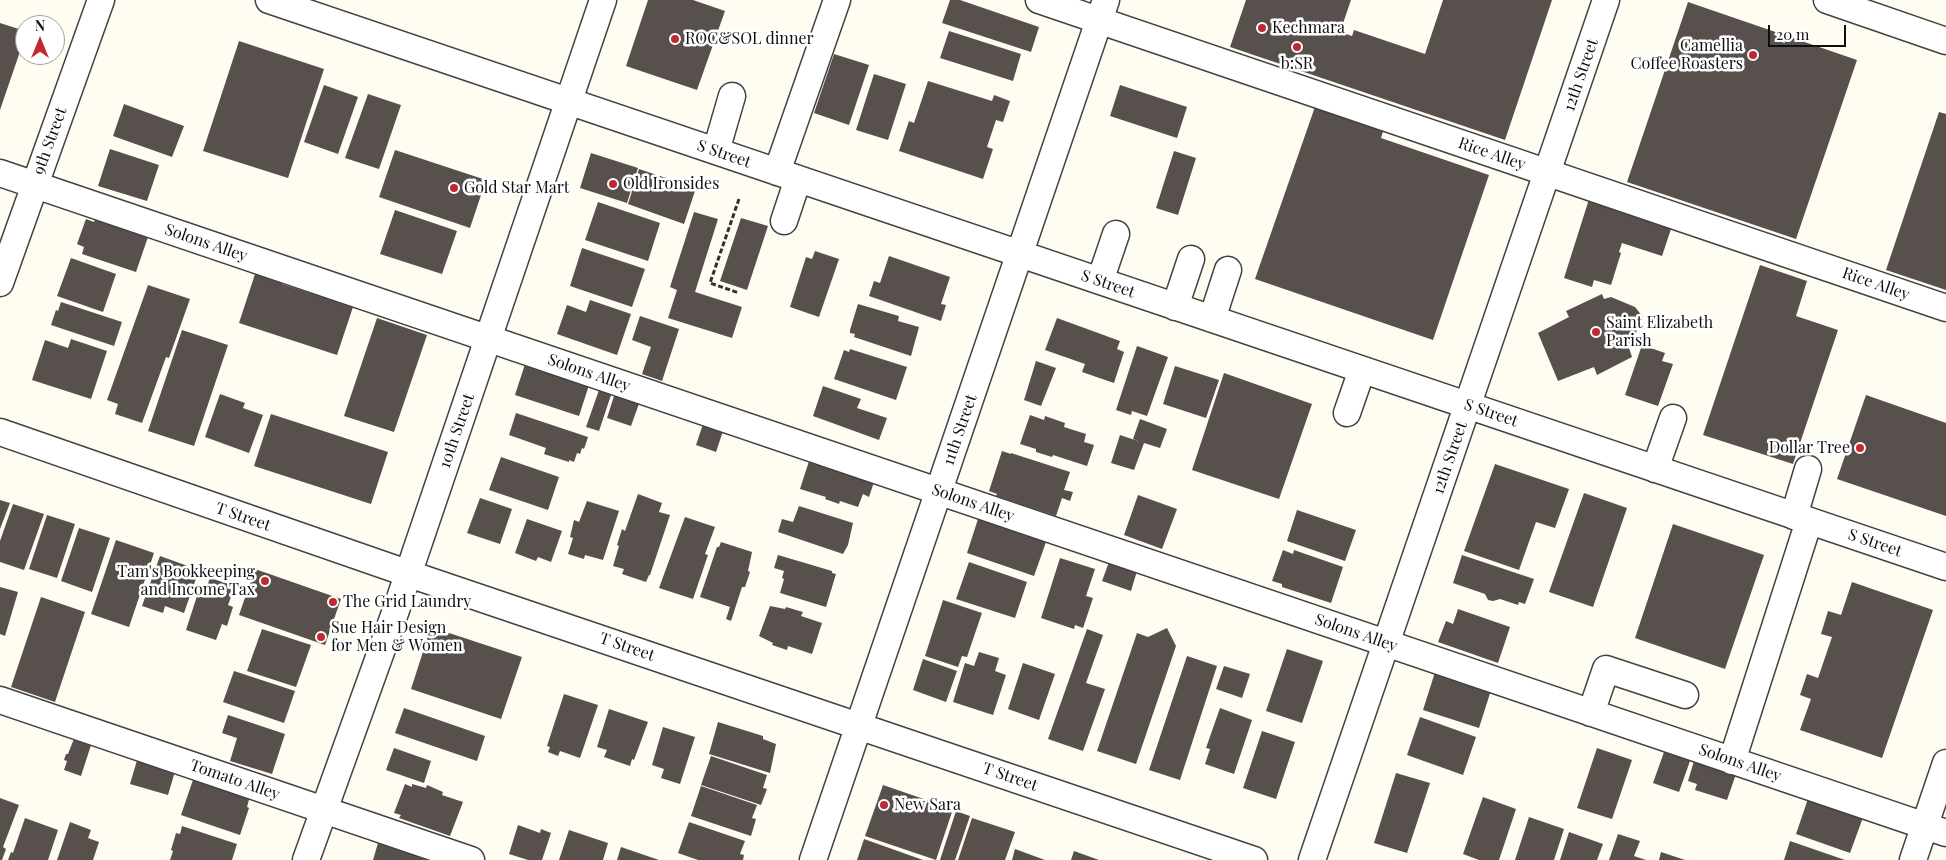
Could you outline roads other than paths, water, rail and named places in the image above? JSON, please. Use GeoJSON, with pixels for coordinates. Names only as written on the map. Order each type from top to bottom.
{"type":"FeatureCollection","features":[{"type":"Feature","properties":{"kind":"street","name":"9th Street"},"geometry":{"type":"LineString","coordinates":[[0,283],[5,255],[34,184],[101,0]]}},
{"type":"Feature","properties":{"kind":"street","name":"S Street"},"geometry":{"type":"LineString","coordinates":[[269,0],[1946,567]]}},
{"type":"Feature","properties":{"kind":"street","name":"10th Street"},"geometry":{"type":"LineString","coordinates":[[306,860],[408,574],[603,0]]}},
{"type":"Feature","properties":{"kind":"street"},"geometry":{"type":"LineString","coordinates":[[784,221],[788,175],[837,0]]}},
{"type":"Feature","properties":{"kind":"street","name":"Rice Alley"},"geometry":{"type":"LineString","coordinates":[[1039,0],[1103,10],[1183,40],[1277,84],[1946,308]]}},
{"type":"Feature","properties":{"kind":"street","name":"12th Street"},"geometry":{"type":"LineString","coordinates":[[1312,860],[1606,0]]}},
{"type":"Feature","properties":{"kind":"street"},"geometry":{"type":"LineString","coordinates":[[1827,0],[1946,41]]}},
{"type":"Feature","properties":{"kind":"street","name":"11th Street"},"geometry":{"type":"LineString","coordinates":[[813,860],[1103,10]]}},
{"type":"Feature","properties":{"kind":"street"},"geometry":{"type":"LineString","coordinates":[[716,151],[732,96]]}},
{"type":"Feature","properties":{"kind":"street","name":"Solons Alley"},"geometry":{"type":"LineString","coordinates":[[0,173],[939,492],[1199,573],[1223,592],[1386,643],[1935,830]]}},
{"type":"Feature","properties":{"kind":"street"},"geometry":{"type":"LineString","coordinates":[[1100,281],[1116,234]]}},
{"type":"Feature","properties":{"kind":"street"},"geometry":{"type":"LineString","coordinates":[[1176,307],[1191,259]]}},
{"type":"Feature","properties":{"kind":"street"},"geometry":{"type":"LineString","coordinates":[[1212,319],[1228,270]]}},
{"type":"Feature","properties":{"kind":"street"},"geometry":{"type":"LineString","coordinates":[[1347,413],[1362,370]]}},
{"type":"Feature","properties":{"kind":"street"},"geometry":{"type":"LineString","coordinates":[[1655,469],[1673,418]]}},
{"type":"Feature","properties":{"kind":"street","name":"T Street"},"geometry":{"type":"LineString","coordinates":[[0,432],[408,574],[1254,860]]}},
{"type":"Feature","properties":{"kind":"street"},"geometry":{"type":"LineString","coordinates":[[1732,761],[1801,519],[1808,469]]}},
{"type":"Feature","properties":{"kind":"street"},"geometry":{"type":"LineString","coordinates":[[1590,713],[1606,669],[1686,695]]}},
{"type":"Feature","properties":{"kind":"street","name":"Tomato Alley"},"geometry":{"type":"LineString","coordinates":[[0,700],[471,860]]}},
{"type":"Feature","properties":{"kind":"street"},"geometry":{"type":"LineString","coordinates":[[1913,860],[1935,830],[1946,763]]}},
{"type":"Feature","properties":{"kind":"place","name":"Kechmara"},"geometry":{"type":"Point","coordinates":[1262,28]}},
{"type":"Feature","properties":{"kind":"place","name":"ROC&SOL dinner"},"geometry":{"type":"Point","coordinates":[675,39]}},
{"type":"Feature","properties":{"kind":"place","name":"b:SR"},"geometry":{"type":"Point","coordinates":[1297,47]}},
{"type":"Feature","properties":{"kind":"place","name":"Camellia Coffee Roasters"},"geometry":{"type":"Point","coordinates":[1753,55]}},
{"type":"Feature","properties":{"kind":"place","name":"Old Ironsides"},"geometry":{"type":"Point","coordinates":[613,184]}},
{"type":"Feature","properties":{"kind":"place","name":"Gold Star Mart"},"geometry":{"type":"Point","coordinates":[454,188]}},
{"type":"Feature","properties":{"kind":"place","name":"Saint Elizabeth Parish"},"geometry":{"type":"Point","coordinates":[1596,332]}},
{"type":"Feature","properties":{"kind":"place","name":"Dollar Tree"},"geometry":{"type":"Point","coordinates":[1860,448]}},
{"type":"Feature","properties":{"kind":"place","name":"Tam's Bookkeeping and Income Tax"},"geometry":{"type":"Point","coordinates":[265,581]}},
{"type":"Feature","properties":{"kind":"place","name":"The Grid Laundry"},"geometry":{"type":"Point","coordinates":[333,602]}},
{"type":"Feature","properties":{"kind":"place","name":"Sue Hair Design for Men & Women"},"geometry":{"type":"Point","coordinates":[321,637]}},
{"type":"Feature","properties":{"kind":"place","name":"New Sara"},"geometry":{"type":"Point","coordinates":[884,805]}}]}
